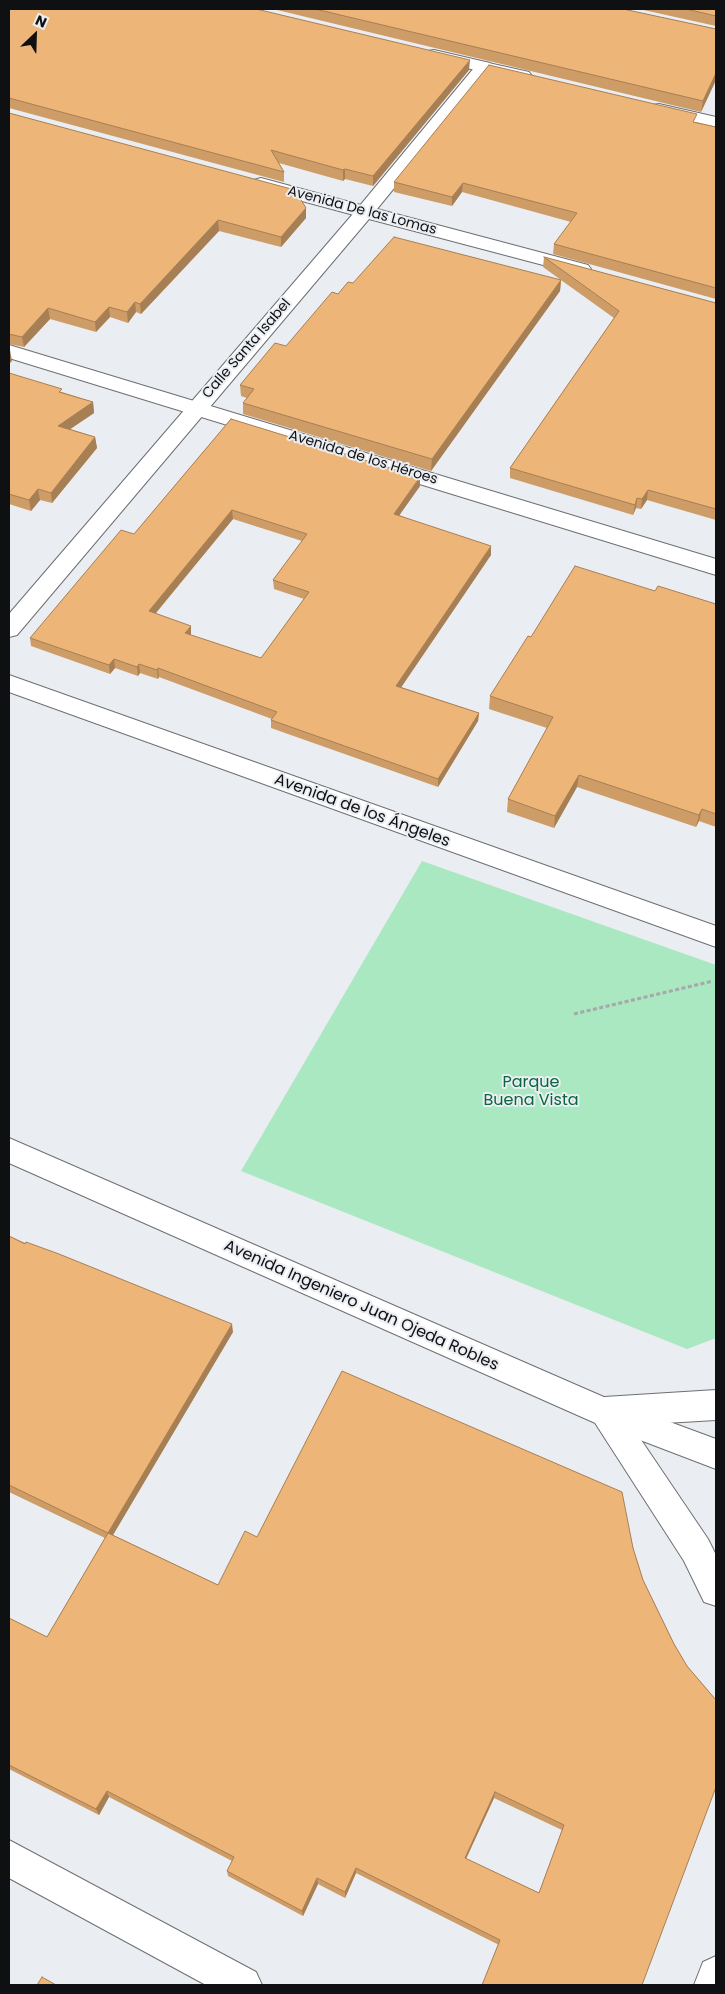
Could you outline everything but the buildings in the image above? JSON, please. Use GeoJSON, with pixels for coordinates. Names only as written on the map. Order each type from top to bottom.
{"type":"FeatureCollection","features":[{"type":"Feature","properties":{"kind":"street"},"geometry":{"type":"LineString","coordinates":[[416,50],[542,81]]}},
{"type":"Feature","properties":{"kind":"street","name":"Calle Santa Isabel"},"geometry":{"type":"LineString","coordinates":[[9,629],[365,212],[484,67]]}},
{"type":"Feature","properties":{"kind":"street"},"geometry":{"type":"LineString","coordinates":[[639,104],[716,122]]}},
{"type":"Feature","properties":{"kind":"street","name":"Avenida De las Lomas"},"geometry":{"type":"LineString","coordinates":[[241,178],[602,275]]}},
{"type":"Feature","properties":{"kind":"street","name":"Avenida de los Héroes"},"geometry":{"type":"LineString","coordinates":[[9,351],[716,567]]}},
{"type":"Feature","properties":{"kind":"street","name":"Avenida de los Ángeles"},"geometry":{"type":"LineString","coordinates":[[9,683],[716,938]]}},
{"type":"Feature","properties":{"kind":"street","name":"Avenida Ingeniero Juan Ojeda Robles"},"geometry":{"type":"LineString","coordinates":[[9,1150],[604,1412],[716,1454]]}},
{"type":"Feature","properties":{"kind":"street"},"geometry":{"type":"LineString","coordinates":[[604,1412],[716,1405]]}},
{"type":"Feature","properties":{"kind":"street"},"geometry":{"type":"LineString","coordinates":[[604,1412],[696,1550],[716,1590]]}},
{"type":"Feature","properties":{"kind":"street"},"geometry":{"type":"LineString","coordinates":[[9,1858],[243,1985]]}},
{"type":"Feature","properties":{"kind":"street"},"geometry":{"type":"LineString","coordinates":[[713,1985],[716,1976]]}},
{"type":"Feature","properties":{"kind":"path"},"geometry":{"type":"LineString","coordinates":[[574,1014],[713,981]]}},
{"type":"Feature","properties":{"kind":"green space","name":"Parque Buena Vista"},"geometry":{"type":"Polygon","coordinates":[[[422,861],[716,965],[716,1338],[687,1349],[241,1171],[422,861]]]}}]}
